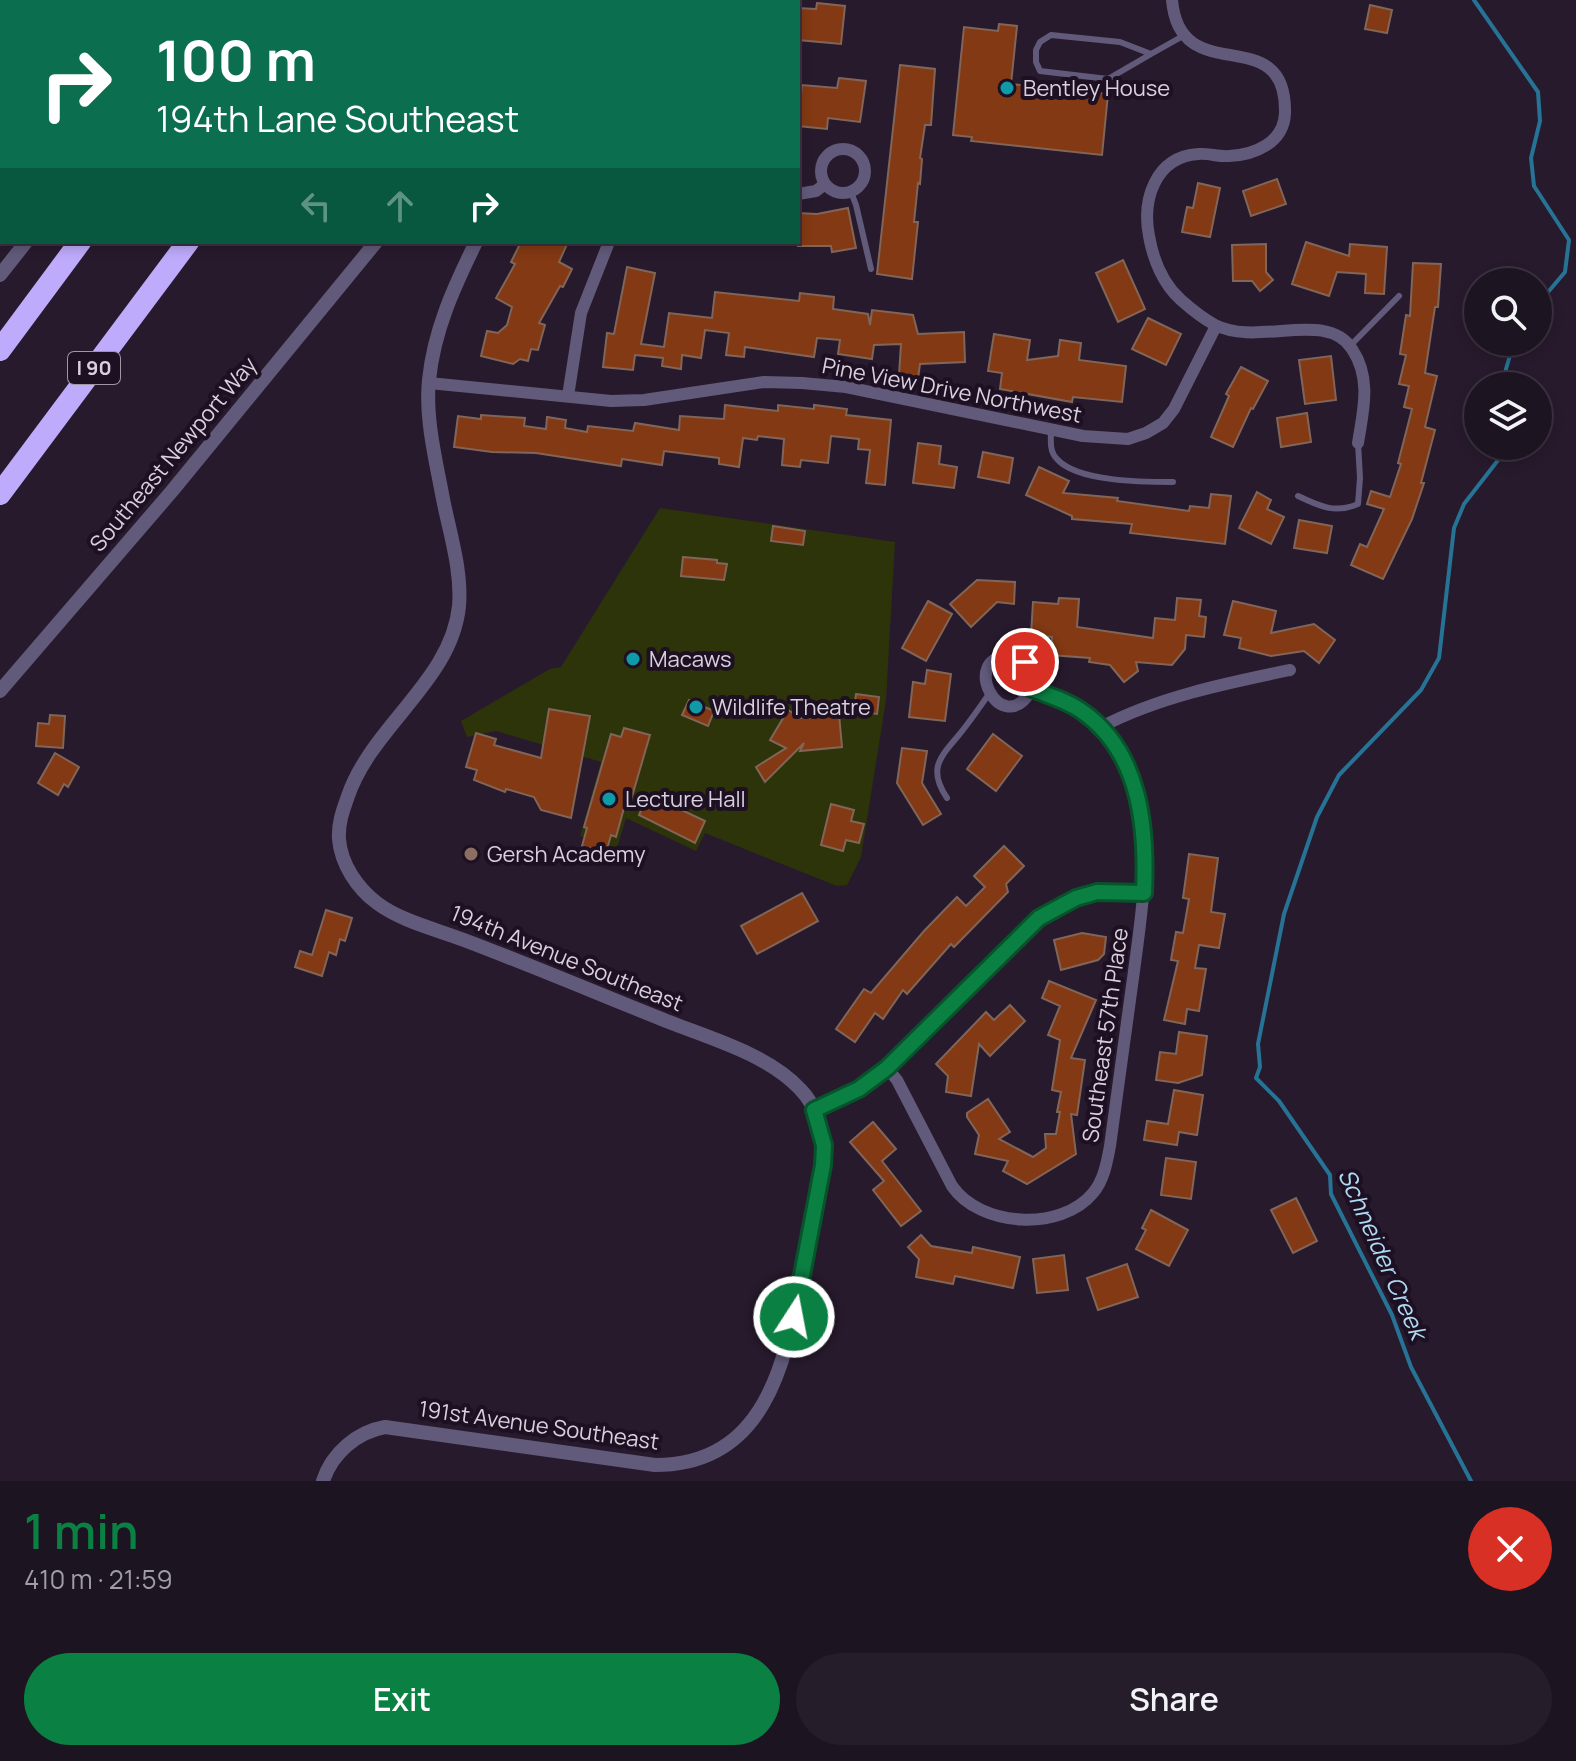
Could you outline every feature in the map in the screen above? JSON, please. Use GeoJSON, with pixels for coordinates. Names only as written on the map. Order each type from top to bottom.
{"type":"FeatureCollection","features":[{"type":"Feature","properties":{"kind":"highway"},"geometry":{"type":"LineString","coordinates":[[0,350],[79,244]]}},
{"type":"Feature","properties":{"kind":"highway","name":"I 90"},"geometry":{"type":"LineString","coordinates":[[0,494],[187,244]]}},
{"type":"Feature","properties":{"kind":"street"},"geometry":{"type":"LineString","coordinates":[[1172,0],[1177,27],[1193,46],[1242,56],[1268,66],[1283,89],[1285,117],[1276,139],[1254,152],[1228,156],[1198,154],[1182,158],[1159,174],[1148,199],[1146,221],[1160,271],[1180,300],[1216,326],[1260,334],[1324,329],[1337,334],[1359,359],[1366,386],[1358,443]]}},
{"type":"Feature","properties":{"kind":"street"},"geometry":{"type":"LineString","coordinates":[[836,150],[849,150],[860,158],[864,171],[860,184],[851,192],[836,192],[825,184],[821,171],[825,158],[836,150]]}},
{"type":"Feature","properties":{"kind":"street"},"geometry":{"type":"LineString","coordinates":[[800,194],[816,191],[825,184]]}},
{"type":"Feature","properties":{"kind":"street"},"geometry":{"type":"LineString","coordinates":[[0,275],[24,244]]}},
{"type":"Feature","properties":{"kind":"street","name":"Southeast Newport Way"},"geometry":{"type":"LineString","coordinates":[[0,691],[172,491],[374,244]]}},
{"type":"Feature","properties":{"kind":"street"},"geometry":{"type":"LineString","coordinates":[[429,383],[440,325],[450,295],[475,244]]}},
{"type":"Feature","properties":{"kind":"street"},"geometry":{"type":"LineString","coordinates":[[568,396],[581,313],[608,244]]}},
{"type":"Feature","properties":{"kind":"street","name":"Pine View Drive Northwest"},"geometry":{"type":"LineString","coordinates":[[429,383],[611,401],[644,400],[734,385],[802,383],[846,387],[1083,436],[1128,439],[1163,423],[1174,409],[1216,326]]}},
{"type":"Feature","properties":{"kind":"street","name":"194th Avenue Southeast"},"geometry":{"type":"LineString","coordinates":[[429,383],[435,460],[458,578],[458,610],[448,646],[438,664],[375,744],[352,786],[340,819],[339,840],[350,873],[377,903],[395,914],[773,1067],[803,1091],[814,1110]]}},
{"type":"Feature","properties":{"kind":"street"},"geometry":{"type":"LineString","coordinates":[[1010,656],[1030,667],[1034,682],[1032,689],[1023,701],[1001,704],[989,694],[986,672],[996,660],[1010,656]]}},
{"type":"Feature","properties":{"kind":"street"},"geometry":{"type":"LineString","coordinates":[[1101,727],[1139,709],[1290,670]]}},
{"type":"Feature","properties":{"kind":"street","name":"Southeast 57th Place"},"geometry":{"type":"LineString","coordinates":[[887,1068],[897,1080],[952,1186],[966,1203],[983,1211],[1011,1217],[1048,1219],[1065,1213],[1092,1194],[1106,1165],[1110,1146],[1144,893],[1145,829],[1131,777],[1120,753],[1101,727],[1082,711],[1032,689]]}},
{"type":"Feature","properties":{"kind":"street"},"geometry":{"type":"LineString","coordinates":[[814,1110],[859,1089],[887,1068],[1039,918],[1076,898],[1097,892],[1144,893]]}},
{"type":"Feature","properties":{"kind":"street","name":"191st Avenue Southeast"},"geometry":{"type":"LineString","coordinates":[[323,1481],[334,1459],[346,1447],[371,1429],[385,1427],[655,1465],[672,1465],[702,1457],[725,1446],[758,1415],[781,1367],[792,1328],[823,1165],[824,1145],[814,1110]]}},
{"type":"Feature","properties":{"kind":"lane"},"geometry":{"type":"LineString","coordinates":[[1151,54],[1120,42],[1051,35],[1040,42],[1036,62],[1040,71],[1048,74],[1108,79],[1183,36]]}},
{"type":"Feature","properties":{"kind":"lane"},"geometry":{"type":"LineString","coordinates":[[851,192],[871,269]]}},
{"type":"Feature","properties":{"kind":"lane"},"geometry":{"type":"LineString","coordinates":[[1350,346],[1399,296]]}},
{"type":"Feature","properties":{"kind":"lane"},"geometry":{"type":"LineString","coordinates":[[1051,429],[1051,449],[1058,461],[1074,469],[1108,480],[1173,482]]}},
{"type":"Feature","properties":{"kind":"lane"},"geometry":{"type":"LineString","coordinates":[[1298,496],[1323,508],[1346,509],[1358,504],[1358,443]]}},
{"type":"Feature","properties":{"kind":"lane"},"geometry":{"type":"LineString","coordinates":[[947,798],[939,786],[936,773],[940,759],[989,694]]}},
{"type":"Feature","properties":{"kind":"green space"},"geometry":{"type":"Polygon","coordinates":[[[660,508],[895,542],[886,700],[861,857],[847,885],[837,886],[705,833],[696,851],[626,818],[617,848],[580,836],[601,762],[496,731],[467,737],[461,721],[550,669],[561,667],[660,508]]]}},
{"type":"Feature","properties":{"kind":"building"},"geometry":{"type":"Polygon","coordinates":[[[817,3],[845,6],[841,44],[800,40],[800,8],[816,9],[817,3]]]}},
{"type":"Feature","properties":{"kind":"building"},"geometry":{"type":"Polygon","coordinates":[[[1370,5],[1392,10],[1387,33],[1365,29],[1370,5]]]}},
{"type":"Feature","properties":{"kind":"building","name":"Bentley House"},"geometry":{"type":"Polygon","coordinates":[[[999,24],[1017,26],[1011,84],[1108,94],[1102,155],[971,141],[972,137],[953,135],[964,27],[998,31],[999,24]]]}},
{"type":"Feature","properties":{"kind":"building"},"geometry":{"type":"Polygon","coordinates":[[[900,65],[935,69],[931,125],[925,125],[920,158],[912,279],[877,274],[900,65]]]}},
{"type":"Feature","properties":{"kind":"building"},"geometry":{"type":"Polygon","coordinates":[[[839,78],[866,81],[860,122],[828,118],[827,129],[800,126],[802,85],[837,88],[839,78]]]}},
{"type":"Feature","properties":{"kind":"building"},"geometry":{"type":"Polygon","coordinates":[[[1277,179],[1286,204],[1251,216],[1243,191],[1277,179]]]}},
{"type":"Feature","properties":{"kind":"building"},"geometry":{"type":"Polygon","coordinates":[[[1198,183],[1220,188],[1210,237],[1182,232],[1187,207],[1193,208],[1198,183]]]}},
{"type":"Feature","properties":{"kind":"building"},"geometry":{"type":"Polygon","coordinates":[[[848,208],[856,248],[832,252],[831,246],[798,246],[800,213],[817,214],[848,208]]]}},
{"type":"Feature","properties":{"kind":"building"},"geometry":{"type":"Polygon","coordinates":[[[1306,242],[1349,256],[1350,244],[1387,247],[1384,294],[1365,293],[1366,274],[1337,272],[1329,296],[1292,284],[1306,242]]]}},
{"type":"Feature","properties":{"kind":"building"},"geometry":{"type":"Polygon","coordinates":[[[520,244],[567,244],[559,262],[572,269],[539,323],[545,325],[538,350],[531,349],[528,361],[520,359],[513,364],[481,356],[487,331],[498,333],[507,325],[512,307],[496,298],[515,264],[511,262],[520,244]]]}},
{"type":"Feature","properties":{"kind":"building"},"geometry":{"type":"Polygon","coordinates":[[[1266,244],[1266,272],[1273,280],[1260,291],[1252,281],[1233,281],[1232,245],[1266,244]]]}},
{"type":"Feature","properties":{"kind":"building"},"geometry":{"type":"Polygon","coordinates":[[[1123,260],[1145,309],[1118,322],[1096,273],[1123,260]]]}},
{"type":"Feature","properties":{"kind":"building"},"geometry":{"type":"Polygon","coordinates":[[[1413,263],[1441,264],[1438,307],[1435,307],[1425,373],[1437,376],[1425,427],[1435,430],[1421,483],[1424,483],[1412,519],[1383,579],[1351,565],[1360,544],[1367,547],[1384,509],[1367,504],[1371,491],[1390,497],[1401,464],[1398,463],[1412,409],[1404,407],[1409,386],[1399,384],[1406,355],[1400,354],[1406,315],[1410,316],[1413,263]]]}},
{"type":"Feature","properties":{"kind":"building"},"geometry":{"type":"Polygon","coordinates":[[[627,267],[655,273],[641,344],[664,347],[669,313],[712,318],[715,292],[799,301],[800,293],[834,297],[833,309],[868,314],[870,325],[872,310],[913,315],[918,334],[964,332],[965,362],[920,364],[918,378],[899,375],[901,344],[874,345],[872,359],[838,354],[840,340],[817,338],[814,357],[745,347],[744,357],[726,355],[729,333],[705,330],[701,358],[682,355],[681,369],[662,366],[663,358],[635,355],[633,370],[603,367],[607,333],[614,334],[627,267]]]}},
{"type":"Feature","properties":{"kind":"building"},"geometry":{"type":"Polygon","coordinates":[[[1148,318],[1181,334],[1166,365],[1132,349],[1148,318]]]}},
{"type":"Feature","properties":{"kind":"building"},"geometry":{"type":"Polygon","coordinates":[[[994,334],[1030,340],[1027,360],[1058,356],[1060,340],[1081,343],[1079,360],[1126,366],[1122,402],[1073,397],[1072,402],[1000,389],[1002,373],[988,371],[994,334]]]}},
{"type":"Feature","properties":{"kind":"building"},"geometry":{"type":"Polygon","coordinates":[[[1331,356],[1336,400],[1305,404],[1299,360],[1331,356]]]}},
{"type":"Feature","properties":{"kind":"building"},"geometry":{"type":"Polygon","coordinates":[[[1241,367],[1268,381],[1233,447],[1211,437],[1229,396],[1226,394],[1241,367]]]}},
{"type":"Feature","properties":{"kind":"building"},"geometry":{"type":"Polygon","coordinates":[[[725,405],[778,411],[778,405],[814,409],[814,405],[847,409],[846,415],[891,420],[885,485],[866,483],[870,450],[858,449],[859,439],[831,436],[828,463],[801,460],[800,467],[782,465],[784,439],[758,436],[757,440],[743,438],[739,467],[719,464],[719,458],[664,451],[662,465],[622,459],[621,466],[536,453],[454,447],[458,416],[525,418],[524,426],[546,429],[547,417],[566,420],[565,428],[587,432],[588,426],[633,431],[635,423],[679,430],[680,416],[724,419],[725,405]]]}},
{"type":"Feature","properties":{"kind":"building"},"geometry":{"type":"Polygon","coordinates":[[[1307,413],[1311,442],[1281,447],[1277,418],[1307,413]]]}},
{"type":"Feature","properties":{"kind":"building"},"geometry":{"type":"Polygon","coordinates":[[[918,443],[941,446],[939,464],[957,467],[954,488],[913,483],[918,443]]]}},
{"type":"Feature","properties":{"kind":"building"},"geometry":{"type":"Polygon","coordinates":[[[983,452],[1013,458],[1009,483],[978,477],[983,452]]]}},
{"type":"Feature","properties":{"kind":"building"},"geometry":{"type":"Polygon","coordinates":[[[1039,467],[1069,481],[1063,493],[1118,498],[1117,501],[1189,511],[1190,506],[1209,508],[1211,494],[1231,496],[1225,544],[1130,533],[1132,524],[1072,519],[1072,516],[1026,495],[1039,467]]]}},
{"type":"Feature","properties":{"kind":"building"},"geometry":{"type":"Polygon","coordinates":[[[1257,492],[1271,500],[1267,509],[1284,517],[1271,544],[1239,528],[1257,492]]]}},
{"type":"Feature","properties":{"kind":"building"},"geometry":{"type":"Polygon","coordinates":[[[1299,520],[1332,526],[1327,553],[1294,548],[1299,520]]]}},
{"type":"Feature","properties":{"kind":"building"},"geometry":{"type":"Polygon","coordinates":[[[773,526],[805,531],[803,545],[771,541],[773,526]]]}},
{"type":"Feature","properties":{"kind":"building"},"geometry":{"type":"Polygon","coordinates":[[[683,557],[727,564],[724,580],[681,576],[683,557]]]}},
{"type":"Feature","properties":{"kind":"building"},"geometry":{"type":"Polygon","coordinates":[[[977,580],[1015,582],[1014,604],[997,602],[971,627],[950,604],[977,580]]]}},
{"type":"Feature","properties":{"kind":"building"},"geometry":{"type":"Polygon","coordinates":[[[1059,598],[1079,599],[1077,627],[1153,638],[1155,618],[1175,620],[1177,598],[1201,600],[1199,616],[1206,617],[1204,637],[1186,635],[1185,649],[1172,665],[1136,662],[1138,671],[1124,682],[1110,665],[1089,662],[1090,658],[1050,655],[1052,637],[1031,635],[1033,602],[1058,604],[1059,598]]]}},
{"type":"Feature","properties":{"kind":"building"},"geometry":{"type":"Polygon","coordinates":[[[928,601],[952,614],[926,661],[902,648],[928,601]]]}},
{"type":"Feature","properties":{"kind":"building"},"geometry":{"type":"Polygon","coordinates":[[[1233,601],[1276,611],[1271,633],[1314,624],[1335,640],[1319,663],[1304,651],[1271,656],[1239,648],[1241,638],[1224,635],[1233,601]]]}},
{"type":"Feature","properties":{"kind":"building"},"geometry":{"type":"Polygon","coordinates":[[[927,670],[951,674],[945,721],[909,717],[913,682],[925,684],[927,670]]]}},
{"type":"Feature","properties":{"kind":"building"},"geometry":{"type":"Polygon","coordinates":[[[856,694],[879,697],[877,714],[854,711],[856,694]]]}},
{"type":"Feature","properties":{"kind":"building","name":"Wildlife Theatre"},"geometry":{"type":"Polygon","coordinates":[[[689,700],[714,711],[708,726],[682,715],[689,700]]]}},
{"type":"Feature","properties":{"kind":"building"},"geometry":{"type":"Polygon","coordinates":[[[549,709],[590,716],[571,818],[541,810],[534,797],[506,789],[505,792],[474,780],[477,770],[466,767],[476,733],[496,739],[494,745],[541,758],[549,709]]]}},
{"type":"Feature","properties":{"kind":"building"},"geometry":{"type":"Polygon","coordinates":[[[788,710],[801,718],[839,714],[842,747],[800,751],[804,743],[765,782],[756,767],[786,748],[770,740],[788,710]]]}},
{"type":"Feature","properties":{"kind":"building"},"geometry":{"type":"Polygon","coordinates":[[[50,715],[65,716],[63,748],[36,746],[38,723],[49,724],[50,715]]]}},
{"type":"Feature","properties":{"kind":"building","name":"Lecture Hall"},"geometry":{"type":"Polygon","coordinates":[[[624,728],[650,735],[628,810],[624,808],[616,837],[611,835],[606,853],[582,846],[587,828],[584,827],[611,734],[621,737],[624,728]]]}},
{"type":"Feature","properties":{"kind":"building"},"geometry":{"type":"Polygon","coordinates":[[[993,734],[1022,756],[996,791],[967,769],[993,734]]]}},
{"type":"Feature","properties":{"kind":"building"},"geometry":{"type":"Polygon","coordinates":[[[902,748],[927,751],[922,783],[941,814],[923,825],[897,783],[902,748]]]}},
{"type":"Feature","properties":{"kind":"building"},"geometry":{"type":"Polygon","coordinates":[[[55,753],[79,767],[68,787],[64,784],[58,795],[38,783],[55,753]]]}},
{"type":"Feature","properties":{"kind":"building"},"geometry":{"type":"Polygon","coordinates":[[[648,794],[705,821],[695,843],[639,815],[648,794]]]}},
{"type":"Feature","properties":{"kind":"building"},"geometry":{"type":"Polygon","coordinates":[[[831,804],[854,810],[851,821],[864,824],[859,843],[846,840],[843,851],[821,845],[831,804]]]}},
{"type":"Feature","properties":{"kind":"building"},"geometry":{"type":"Polygon","coordinates":[[[1004,846],[1024,866],[1006,884],[1008,892],[954,947],[951,944],[907,994],[903,990],[883,1019],[875,1013],[855,1042],[836,1029],[864,989],[871,993],[957,897],[966,906],[985,887],[974,876],[1004,846]]]}},
{"type":"Feature","properties":{"kind":"building"},"geometry":{"type":"Polygon","coordinates":[[[1189,854],[1218,858],[1211,912],[1225,914],[1219,948],[1199,945],[1195,968],[1206,969],[1199,1011],[1187,1009],[1185,1024],[1164,1020],[1178,961],[1171,960],[1176,932],[1183,933],[1189,899],[1183,898],[1189,854]]]}},
{"type":"Feature","properties":{"kind":"building"},"geometry":{"type":"Polygon","coordinates":[[[802,893],[818,921],[757,954],[741,926],[802,893]]]}},
{"type":"Feature","properties":{"kind":"building"},"geometry":{"type":"Polygon","coordinates":[[[326,910],[352,918],[345,941],[340,939],[336,955],[329,952],[322,976],[295,967],[300,951],[312,955],[326,910]]]}},
{"type":"Feature","properties":{"kind":"building"},"geometry":{"type":"Polygon","coordinates":[[[1082,933],[1106,937],[1104,954],[1098,960],[1061,970],[1054,940],[1082,933]]]}},
{"type":"Feature","properties":{"kind":"building"},"geometry":{"type":"Polygon","coordinates":[[[1049,981],[1096,1000],[1071,1058],[1085,1060],[1077,1115],[1071,1114],[1076,1154],[1027,1184],[1003,1171],[1008,1161],[975,1154],[979,1135],[967,1113],[988,1099],[1010,1132],[999,1139],[1033,1157],[1046,1148],[1045,1134],[1056,1134],[1061,1092],[1052,1090],[1060,1040],[1048,1035],[1060,1006],[1042,998],[1049,981]]]}},
{"type":"Feature","properties":{"kind":"building"},"geometry":{"type":"Polygon","coordinates":[[[1010,1005],[1025,1021],[990,1056],[979,1044],[971,1096],[946,1092],[948,1076],[936,1064],[986,1012],[994,1020],[1010,1005]]]}},
{"type":"Feature","properties":{"kind":"building"},"geometry":{"type":"Polygon","coordinates":[[[1179,1032],[1207,1036],[1202,1075],[1178,1083],[1156,1080],[1160,1052],[1176,1054],[1179,1032]]]}},
{"type":"Feature","properties":{"kind":"building"},"geometry":{"type":"Polygon","coordinates":[[[1174,1090],[1203,1095],[1197,1135],[1179,1132],[1177,1145],[1144,1140],[1147,1121],[1168,1124],[1174,1090]]]}},
{"type":"Feature","properties":{"kind":"building"},"geometry":{"type":"Polygon","coordinates":[[[873,1122],[896,1149],[882,1161],[921,1211],[901,1226],[873,1190],[884,1181],[850,1142],[873,1122]]]}},
{"type":"Feature","properties":{"kind":"building"},"geometry":{"type":"Polygon","coordinates":[[[1166,1158],[1196,1162],[1191,1199],[1161,1195],[1166,1158]]]}},
{"type":"Feature","properties":{"kind":"building"},"geometry":{"type":"Polygon","coordinates":[[[1296,1198],[1317,1241],[1293,1253],[1271,1210],[1296,1198]]]}},
{"type":"Feature","properties":{"kind":"building"},"geometry":{"type":"Polygon","coordinates":[[[1151,1210],[1188,1230],[1169,1266],[1136,1249],[1146,1230],[1142,1228],[1151,1210]]]}},
{"type":"Feature","properties":{"kind":"building"},"geometry":{"type":"Polygon","coordinates":[[[921,1235],[931,1246],[972,1253],[973,1247],[1020,1257],[1013,1288],[955,1276],[953,1284],[916,1277],[919,1259],[908,1247],[921,1235]]]}},
{"type":"Feature","properties":{"kind":"building"},"geometry":{"type":"Polygon","coordinates":[[[1064,1255],[1068,1290],[1037,1293],[1033,1259],[1064,1255]]]}},
{"type":"Feature","properties":{"kind":"building"},"geometry":{"type":"Polygon","coordinates":[[[1127,1264],[1138,1297],[1098,1310],[1087,1278],[1127,1264]]]}},
{"type":"Feature","properties":{"kind":"waterway","name":"Schneider Creek"},"geometry":{"type":"LineString","coordinates":[[1474,0],[1538,92],[1540,121],[1531,158],[1534,186],[1569,240],[1565,272],[1552,287]]}},
{"type":"Feature","properties":{"kind":"waterway","name":"Schneider Creek"},"geometry":{"type":"LineString","coordinates":[[1506,372],[1510,356]]}},
{"type":"Feature","properties":{"kind":"waterway","name":"Schneider Creek"},"geometry":{"type":"LineString","coordinates":[[1471,1481],[1411,1367],[1392,1315],[1331,1194],[1330,1175],[1279,1101],[1256,1078],[1260,1067],[1258,1044],[1284,914],[1317,817],[1339,775],[1421,690],[1439,658],[1454,528],[1464,504],[1498,460]]}},
{"type":"Feature","properties":{"kind":"place","name":"Bentley House"},"geometry":{"type":"Point","coordinates":[1007,88]}},
{"type":"Feature","properties":{"kind":"place","name":"Macaws"},"geometry":{"type":"Point","coordinates":[633,659]}},
{"type":"Feature","properties":{"kind":"place","name":"Wildlife Theatre"},"geometry":{"type":"Point","coordinates":[696,707]}},
{"type":"Feature","properties":{"kind":"place","name":"Lecture Hall"},"geometry":{"type":"Point","coordinates":[609,799]}},
{"type":"Feature","properties":{"kind":"place","name":"Gersh Academy"},"geometry":{"type":"Point","coordinates":[471,854]}},
{"type":"Feature","properties":{"kind":"route"},"geometry":{"type":"LineString","coordinates":[[794,1317],[823,1165],[824,1145],[814,1110],[859,1089],[887,1068],[1039,918],[1058,906],[1097,892],[1144,893],[1145,829],[1131,777],[1120,753],[1111,738],[1082,711],[1032,689],[1033,674],[1025,662]]}}]}
